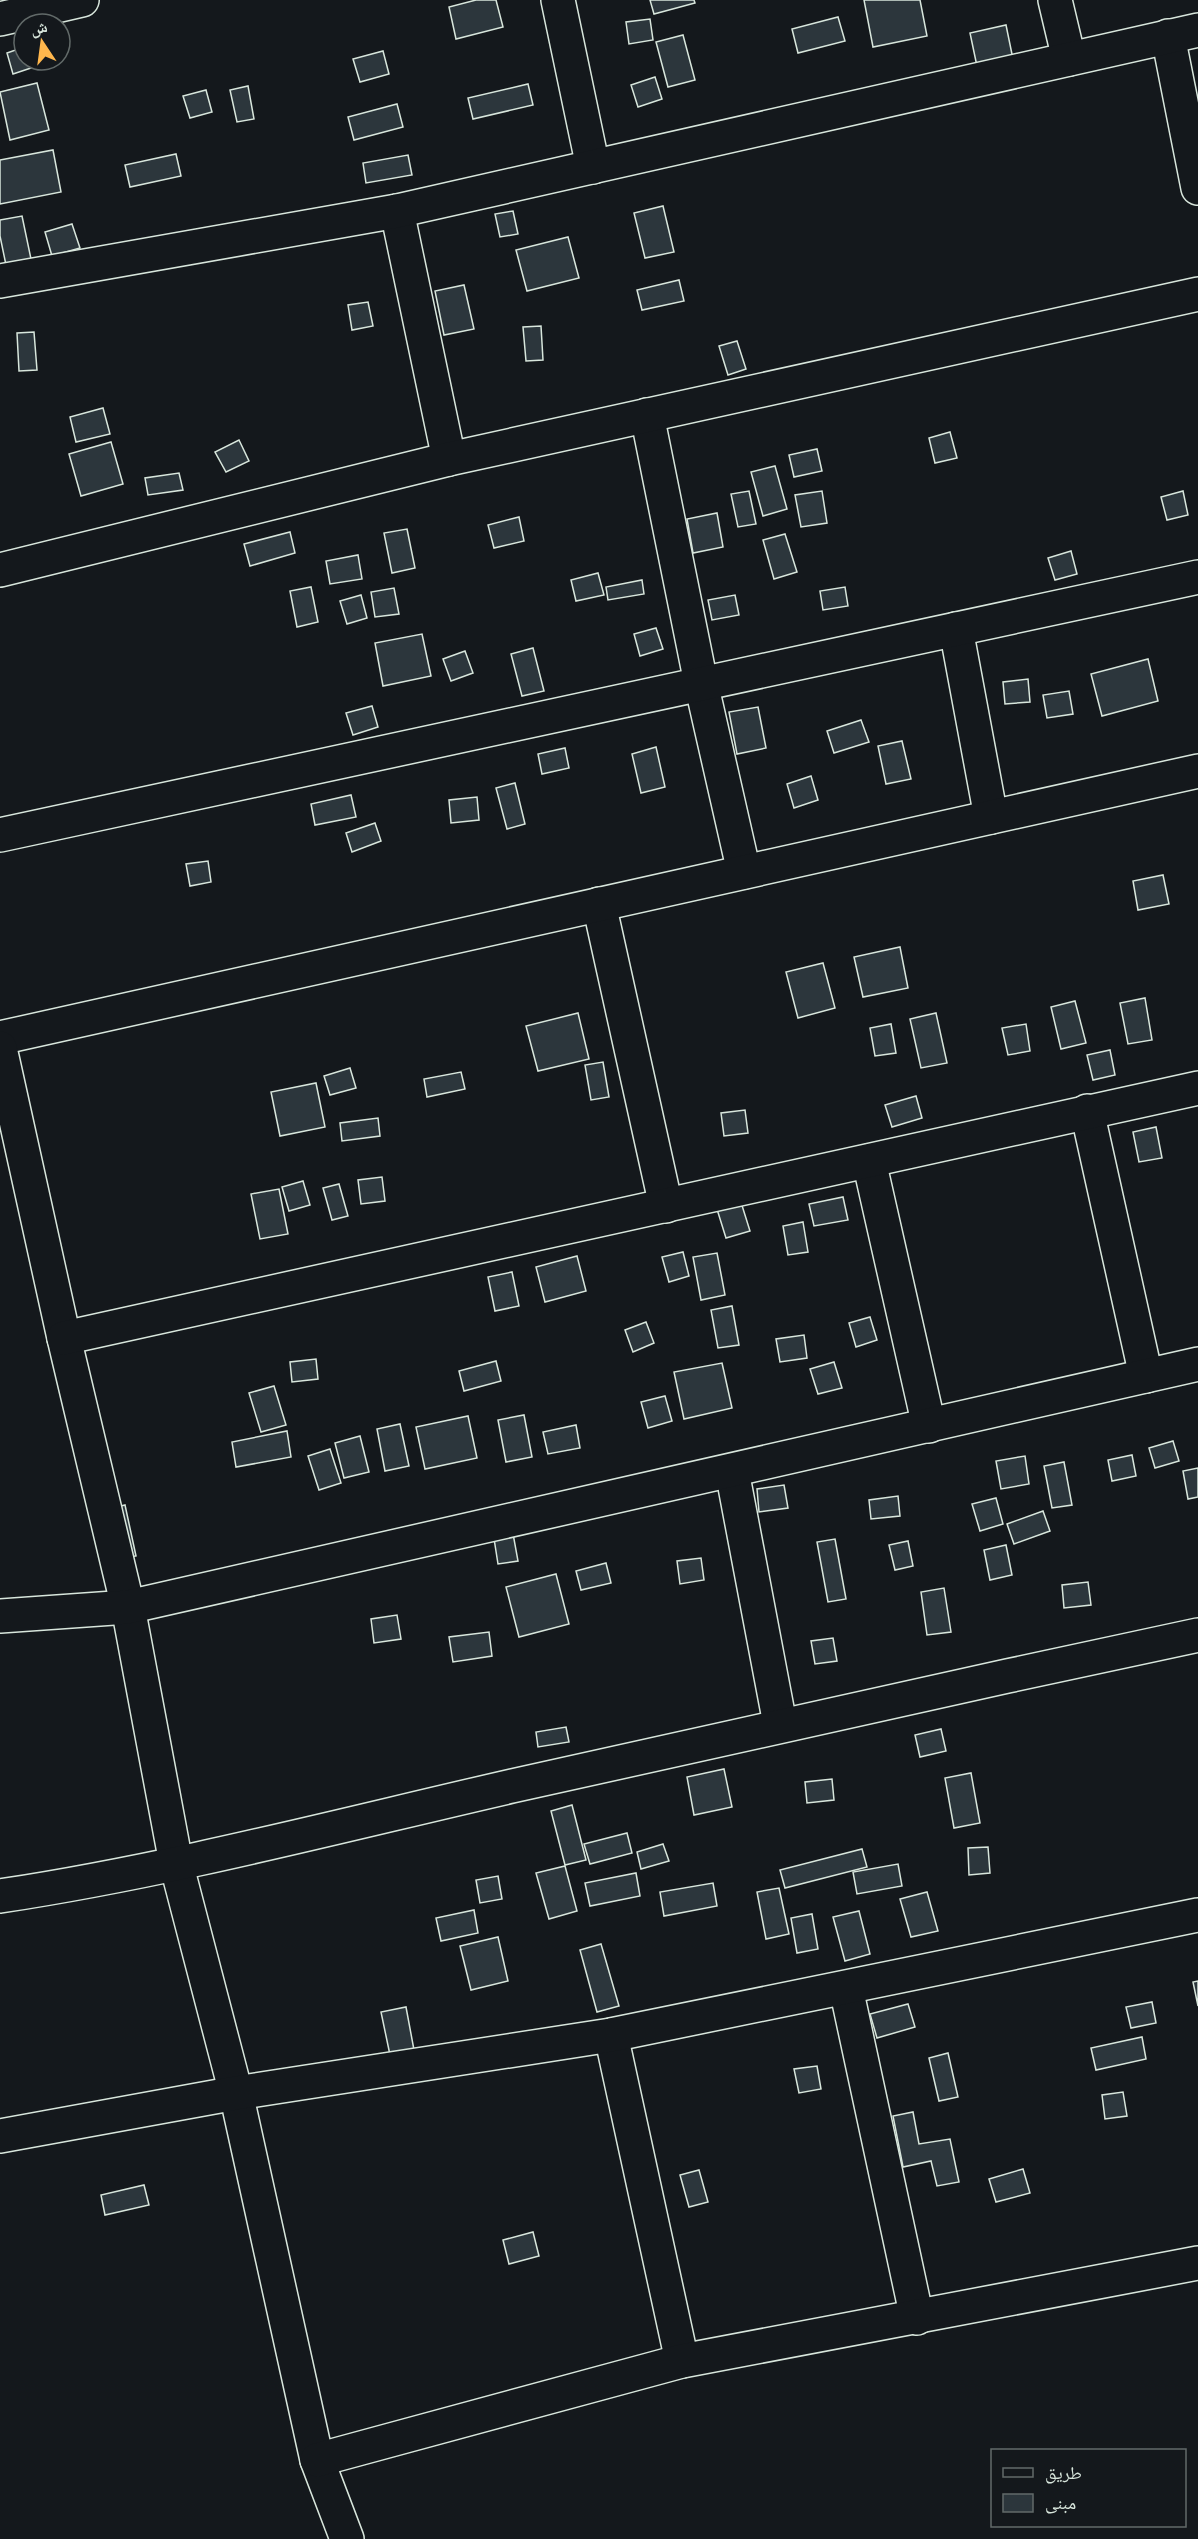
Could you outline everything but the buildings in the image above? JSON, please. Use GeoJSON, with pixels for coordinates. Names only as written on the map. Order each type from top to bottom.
{"type":"FeatureCollection","features":[{"type":"Feature","properties":{"kind":"street"},"geometry":{"type":"LineString","coordinates":[[558,0],[593,166]]}},
{"type":"Feature","properties":{"kind":"street"},"geometry":{"type":"LineString","coordinates":[[1055,0],[1069,58]]}},
{"type":"Feature","properties":{"kind":"street"},"geometry":{"type":"LineString","coordinates":[[0,19],[71,1]]}},
{"type":"Feature","properties":{"kind":"street"},"geometry":{"type":"LineString","coordinates":[[0,281],[397,211],[1183,33],[1198,188]]}},
{"type":"Feature","properties":{"kind":"street"},"geometry":{"type":"LineString","coordinates":[[397,211],[449,459]]}},
{"type":"Feature","properties":{"kind":"street"},"geometry":{"type":"LineString","coordinates":[[0,570],[449,459],[1198,294]]}},
{"type":"Feature","properties":{"kind":"street"},"geometry":{"type":"LineString","coordinates":[[647,415],[701,683],[744,872]]}},
{"type":"Feature","properties":{"kind":"street"},"geometry":{"type":"LineString","coordinates":[[0,836],[1198,577]]}},
{"type":"Feature","properties":{"kind":"street"},"geometry":{"type":"LineString","coordinates":[[956,629],[991,817]]}},
{"type":"Feature","properties":{"kind":"street"},"geometry":{"type":"LineString","coordinates":[[0,1038],[1198,771]]}},
{"type":"Feature","properties":{"kind":"street"},"geometry":{"type":"LineString","coordinates":[[599,904],[666,1206]]}},
{"type":"Feature","properties":{"kind":"street"},"geometry":{"type":"LineString","coordinates":[[0,1048],[64,1338],[128,1607],[176,1863],[236,2093],[317,2460],[347,2539]]}},
{"type":"Feature","properties":{"kind":"street"},"geometry":{"type":"LineString","coordinates":[[64,1338],[1198,1088]]}},
{"type":"Feature","properties":{"kind":"street"},"geometry":{"type":"LineString","coordinates":[[1087,1111],[1146,1376]]}},
{"type":"Feature","properties":{"kind":"street"},"geometry":{"type":"LineString","coordinates":[[869,1161],[929,1426]]}},
{"type":"Feature","properties":{"kind":"street"},"geometry":{"type":"LineString","coordinates":[[0,1616],[128,1607],[1198,1364]]}},
{"type":"Feature","properties":{"kind":"street"},"geometry":{"type":"LineString","coordinates":[[732,1471],[780,1724]]}},
{"type":"Feature","properties":{"kind":"street"},"geometry":{"type":"LineString","coordinates":[[0,1896],[63,1887],[176,1863],[780,1724],[1198,1635]]}},
{"type":"Feature","properties":{"kind":"street"},"geometry":{"type":"LineString","coordinates":[[0,2136],[236,2093],[611,2035],[1198,1915]]}},
{"type":"Feature","properties":{"kind":"street"},"geometry":{"type":"LineString","coordinates":[[846,1988],[917,2318]]}},
{"type":"Feature","properties":{"kind":"street"},"geometry":{"type":"LineString","coordinates":[[611,2035],[682,2361]]}},
{"type":"Feature","properties":{"kind":"street"},"geometry":{"type":"LineString","coordinates":[[317,2460],[682,2361],[1198,2264]]}}]}
